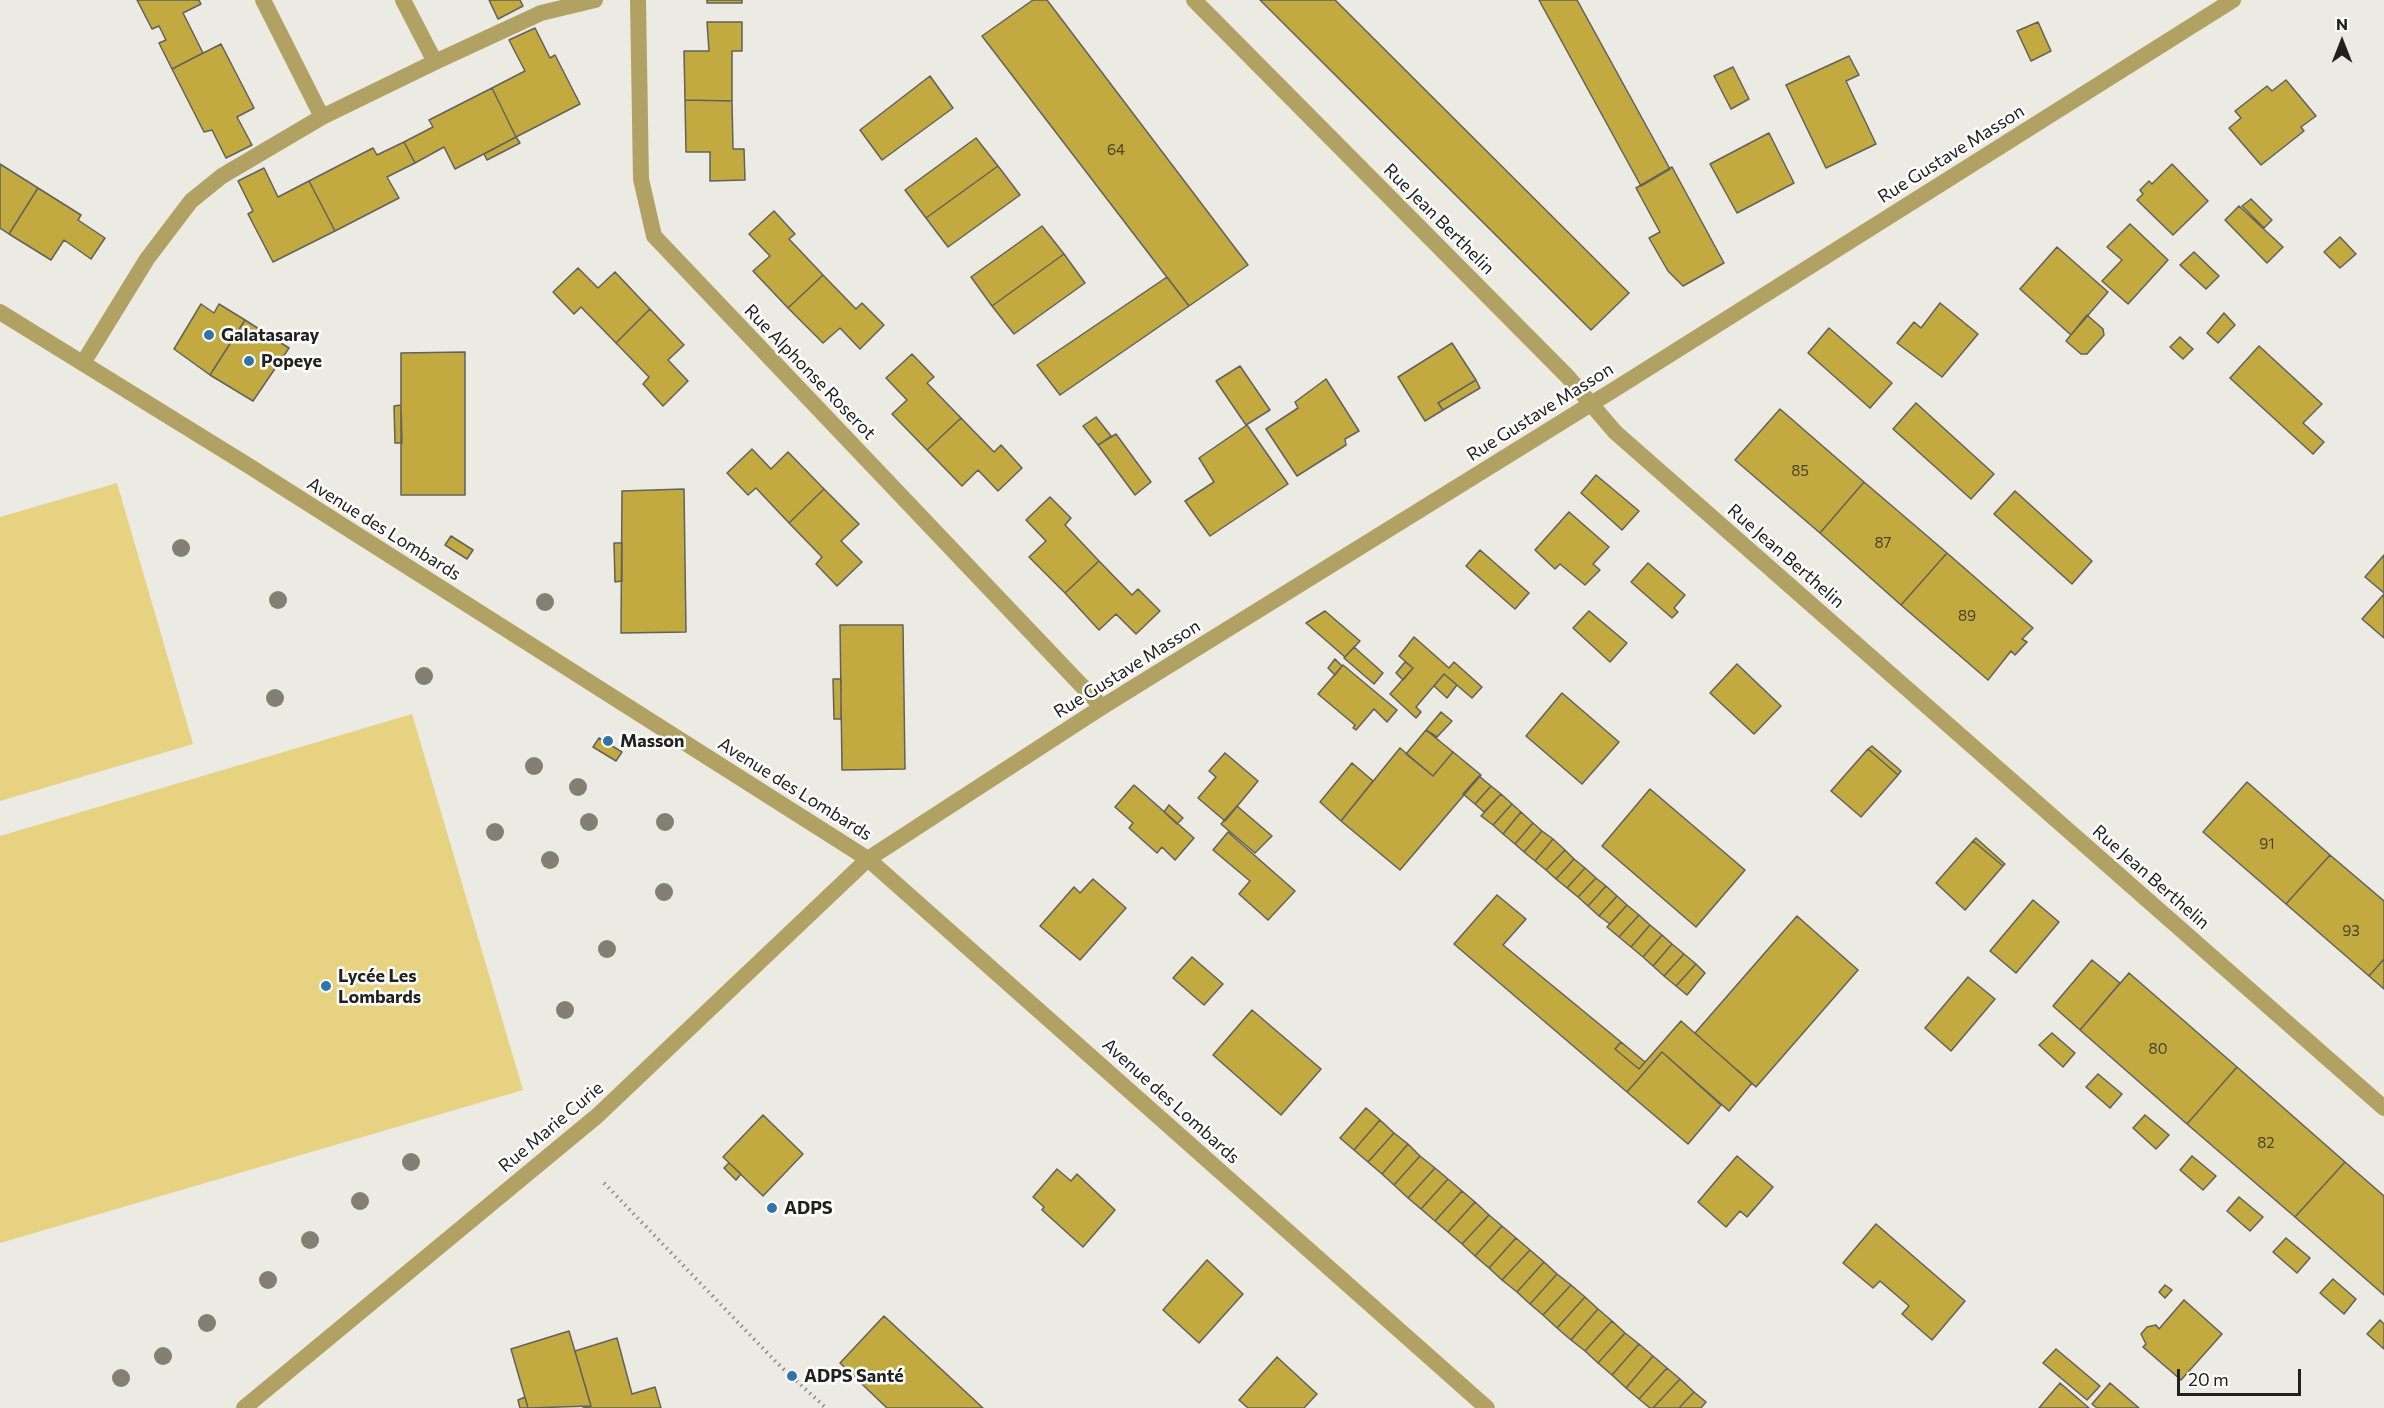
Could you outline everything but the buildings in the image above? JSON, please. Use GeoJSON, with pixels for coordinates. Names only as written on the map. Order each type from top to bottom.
{"type":"FeatureCollection","features":[{"type":"Feature","properties":{"kind":"street"},"geometry":{"type":"LineString","coordinates":[[263,0],[322,117]]}},
{"type":"Feature","properties":{"kind":"street"},"geometry":{"type":"LineString","coordinates":[[403,0],[435,62]]}},
{"type":"Feature","properties":{"kind":"street"},"geometry":{"type":"LineString","coordinates":[[83,363],[147,258],[191,201],[222,176],[322,117],[435,62],[541,13],[595,0]]}},
{"type":"Feature","properties":{"kind":"street","name":"Rue Alphonse Roserot"},"geometry":{"type":"LineString","coordinates":[[638,0],[641,179],[654,236],[1102,707]]}},
{"type":"Feature","properties":{"kind":"street","name":"Rue Jean Berthelin"},"geometry":{"type":"LineString","coordinates":[[1194,0],[1568,377],[1615,432],[2384,1108]]}},
{"type":"Feature","properties":{"kind":"street","name":"Rue Gustave Masson"},"geometry":{"type":"LineString","coordinates":[[868,859],[1102,707],[2233,0]]}},
{"type":"Feature","properties":{"kind":"street","name":"Avenue des Lombards"},"geometry":{"type":"LineString","coordinates":[[0,312],[868,859],[1487,1408]]}},
{"type":"Feature","properties":{"kind":"street","name":"Rue Marie Curie"},"geometry":{"type":"LineString","coordinates":[[244,1408],[597,1116],[868,859]]}},
{"type":"Feature","properties":{"kind":"path"},"geometry":{"type":"LineString","coordinates":[[604,1183],[777,1363],[826,1408]]}},
{"type":"Feature","properties":{"kind":"shaded area"},"geometry":{"type":"Polygon","coordinates":[[[117,483],[193,744],[0,801],[0,517],[117,483]]]}},
{"type":"Feature","properties":{"kind":"shaded area"},"geometry":{"type":"Polygon","coordinates":[[[412,714],[523,1090],[0,1243],[0,836],[412,714]]]}},
{"type":"Feature","properties":{"kind":"place","name":"Galatasaray"},"geometry":{"type":"Point","coordinates":[209,335]}},
{"type":"Feature","properties":{"kind":"place","name":"Popeye"},"geometry":{"type":"Point","coordinates":[249,361]}},
{"type":"Feature","properties":{"kind":"place","name":"Masson"},"geometry":{"type":"Point","coordinates":[608,741]}},
{"type":"Feature","properties":{"kind":"place","name":"Lycée Les Lombards"},"geometry":{"type":"Point","coordinates":[326,986]}},
{"type":"Feature","properties":{"kind":"place","name":"ADPS"},"geometry":{"type":"Point","coordinates":[772,1208]}},
{"type":"Feature","properties":{"kind":"place","name":"ADPS Santé"},"geometry":{"type":"Point","coordinates":[792,1376]}}]}
